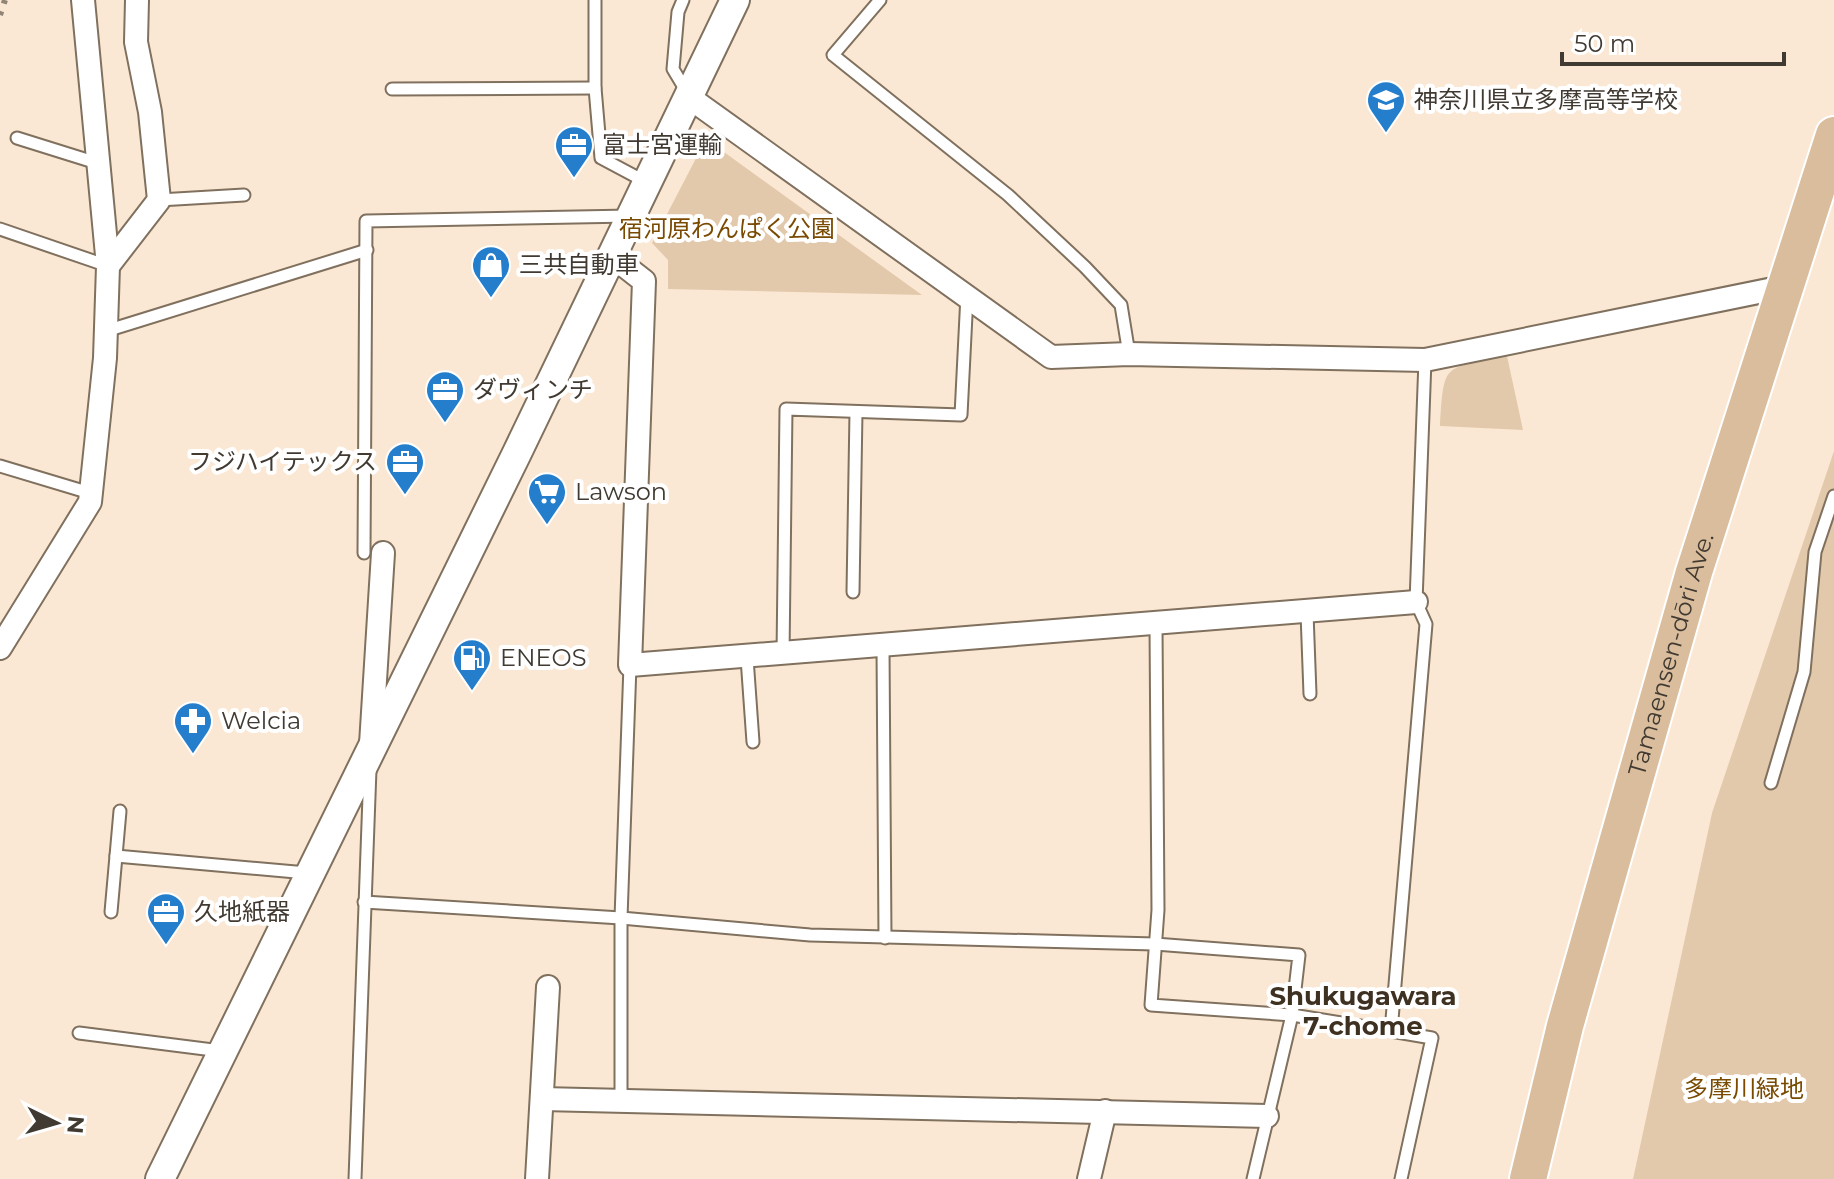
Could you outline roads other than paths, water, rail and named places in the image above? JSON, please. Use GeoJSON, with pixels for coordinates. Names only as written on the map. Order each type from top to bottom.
{"type":"FeatureCollection","features":[{"type":"Feature","properties":{"kind":"main road","name":"Tamaensen-dōri Ave."},"geometry":{"type":"LineString","coordinates":[[1528,1179],[1565,1026],[1694,572],[1783,287],[1832,144]]}},
{"type":"Feature","properties":{"kind":"street"},"geometry":{"type":"LineString","coordinates":[[0,648],[90,502],[106,331],[108,266],[83,0]]}},
{"type":"Feature","properties":{"kind":"street"},"geometry":{"type":"LineString","coordinates":[[108,266],[159,200],[150,112],[136,42],[137,0]]}},
{"type":"Feature","properties":{"kind":"street"},"geometry":{"type":"LineString","coordinates":[[160,1179],[371,753],[735,0]]}},
{"type":"Feature","properties":{"kind":"street"},"geometry":{"type":"LineString","coordinates":[[690,98],[1051,357],[1129,354],[1425,360],[1783,287]]}},
{"type":"Feature","properties":{"kind":"street"},"geometry":{"type":"LineString","coordinates":[[612,256],[644,281],[630,665],[1156,626],[1416,602]]}},
{"type":"Feature","properties":{"kind":"street"},"geometry":{"type":"LineString","coordinates":[[371,753],[374,553]]}},
{"type":"Feature","properties":{"kind":"street"},"geometry":{"type":"LineString","coordinates":[[537,1179],[548,987]]}},
{"type":"Feature","properties":{"kind":"street"},"geometry":{"type":"LineString","coordinates":[[542,1099],[1267,1116]]}},
{"type":"Feature","properties":{"kind":"street"},"geometry":{"type":"LineString","coordinates":[[1089,1179],[1105,1111]]}},
{"type":"Feature","properties":{"kind":"lane"},"geometry":{"type":"LineString","coordinates":[[595,0],[595,88],[601,158],[647,183]]}},
{"type":"Feature","properties":{"kind":"lane"},"geometry":{"type":"LineString","coordinates":[[683,0],[678,12],[673,69],[690,98]]}},
{"type":"Feature","properties":{"kind":"lane"},"geometry":{"type":"LineString","coordinates":[[880,0],[833,55],[1008,195],[1085,267],[1121,305],[1129,354]]}},
{"type":"Feature","properties":{"kind":"lane"},"geometry":{"type":"LineString","coordinates":[[392,89],[595,88]]}},
{"type":"Feature","properties":{"kind":"lane"},"geometry":{"type":"LineString","coordinates":[[17,138],[97,163]]}},
{"type":"Feature","properties":{"kind":"lane"},"geometry":{"type":"LineString","coordinates":[[159,200],[244,195]]}},
{"type":"Feature","properties":{"kind":"lane"},"geometry":{"type":"LineString","coordinates":[[374,553],[366,221],[631,216]]}},
{"type":"Feature","properties":{"kind":"lane"},"geometry":{"type":"LineString","coordinates":[[0,229],[108,266]]}},
{"type":"Feature","properties":{"kind":"lane"},"geometry":{"type":"LineString","coordinates":[[106,331],[367,250]]}},
{"type":"Feature","properties":{"kind":"lane"},"geometry":{"type":"LineString","coordinates":[[783,655],[786,409],[961,415],[967,295]]}},
{"type":"Feature","properties":{"kind":"lane"},"geometry":{"type":"LineString","coordinates":[[1391,1031],[1426,624],[1416,602],[1425,360]]}},
{"type":"Feature","properties":{"kind":"lane"},"geometry":{"type":"LineString","coordinates":[[853,592],[856,412]]}},
{"type":"Feature","properties":{"kind":"lane"},"geometry":{"type":"LineString","coordinates":[[0,466],[90,493]]}},
{"type":"Feature","properties":{"kind":"lane"},"geometry":{"type":"LineString","coordinates":[[1771,783],[1804,672],[1815,552],[1834,496]]}},
{"type":"Feature","properties":{"kind":"lane"},"geometry":{"type":"LineString","coordinates":[[1307,613],[1310,694]]}},
{"type":"Feature","properties":{"kind":"lane"},"geometry":{"type":"LineString","coordinates":[[1156,626],[1155,944],[1151,1005],[1292,1015],[1432,1038],[1401,1179]]}},
{"type":"Feature","properties":{"kind":"lane"},"geometry":{"type":"LineString","coordinates":[[883,647],[885,938]]}},
{"type":"Feature","properties":{"kind":"lane"},"geometry":{"type":"LineString","coordinates":[[747,658],[753,742]]}},
{"type":"Feature","properties":{"kind":"lane"},"geometry":{"type":"LineString","coordinates":[[621,1101],[621,918],[630,665]]}},
{"type":"Feature","properties":{"kind":"lane"},"geometry":{"type":"LineString","coordinates":[[355,1179],[371,753]]}},
{"type":"Feature","properties":{"kind":"lane"},"geometry":{"type":"LineString","coordinates":[[111,912],[120,811]]}},
{"type":"Feature","properties":{"kind":"lane"},"geometry":{"type":"LineString","coordinates":[[116,856],[310,874]]}},
{"type":"Feature","properties":{"kind":"lane"},"geometry":{"type":"LineString","coordinates":[[364,902],[885,938],[1155,944],[1299,955],[1292,1015],[1253,1179]]}},
{"type":"Feature","properties":{"kind":"lane"},"geometry":{"type":"LineString","coordinates":[[79,1033],[223,1051]]}},
{"type":"Feature","properties":{"kind":"railway"},"geometry":{"type":"LineString","coordinates":[[0,15],[5,0]]}},
{"type":"Feature","properties":{"kind":"place","name":"神奈川県立多摩高等学校"},"geometry":{"type":"Point","coordinates":[1386,134]}},
{"type":"Feature","properties":{"kind":"place","name":"富士宮運輸"},"geometry":{"type":"Point","coordinates":[574,179]}},
{"type":"Feature","properties":{"kind":"place","name":"三共自動車"},"geometry":{"type":"Point","coordinates":[491,299]}},
{"type":"Feature","properties":{"kind":"place","name":"ダヴィンチ"},"geometry":{"type":"Point","coordinates":[445,424]}},
{"type":"Feature","properties":{"kind":"place","name":"フジハイテックス"},"geometry":{"type":"Point","coordinates":[405,496]}},
{"type":"Feature","properties":{"kind":"place","name":"Lawson"},"geometry":{"type":"Point","coordinates":[547,526]}},
{"type":"Feature","properties":{"kind":"place","name":"ENEOS"},"geometry":{"type":"Point","coordinates":[472,692]}},
{"type":"Feature","properties":{"kind":"place","name":"Welcia"},"geometry":{"type":"Point","coordinates":[193,755]}},
{"type":"Feature","properties":{"kind":"place","name":"久地紙器"},"geometry":{"type":"Point","coordinates":[166,946]}},
{"type":"Feature","properties":{"kind":"district","name":"Shukugawara 7-chome"},"geometry":{"type":"Point","coordinates":[1363,1011]}},
{"type":"Feature","properties":{"kind":"park label","name":"宿河原わんぱく公園"},"geometry":{"type":"Point","coordinates":[727,229]}},
{"type":"Feature","properties":{"kind":"park label","name":"多摩川緑地"},"geometry":{"type":"Point","coordinates":[1744,1089]}}]}
